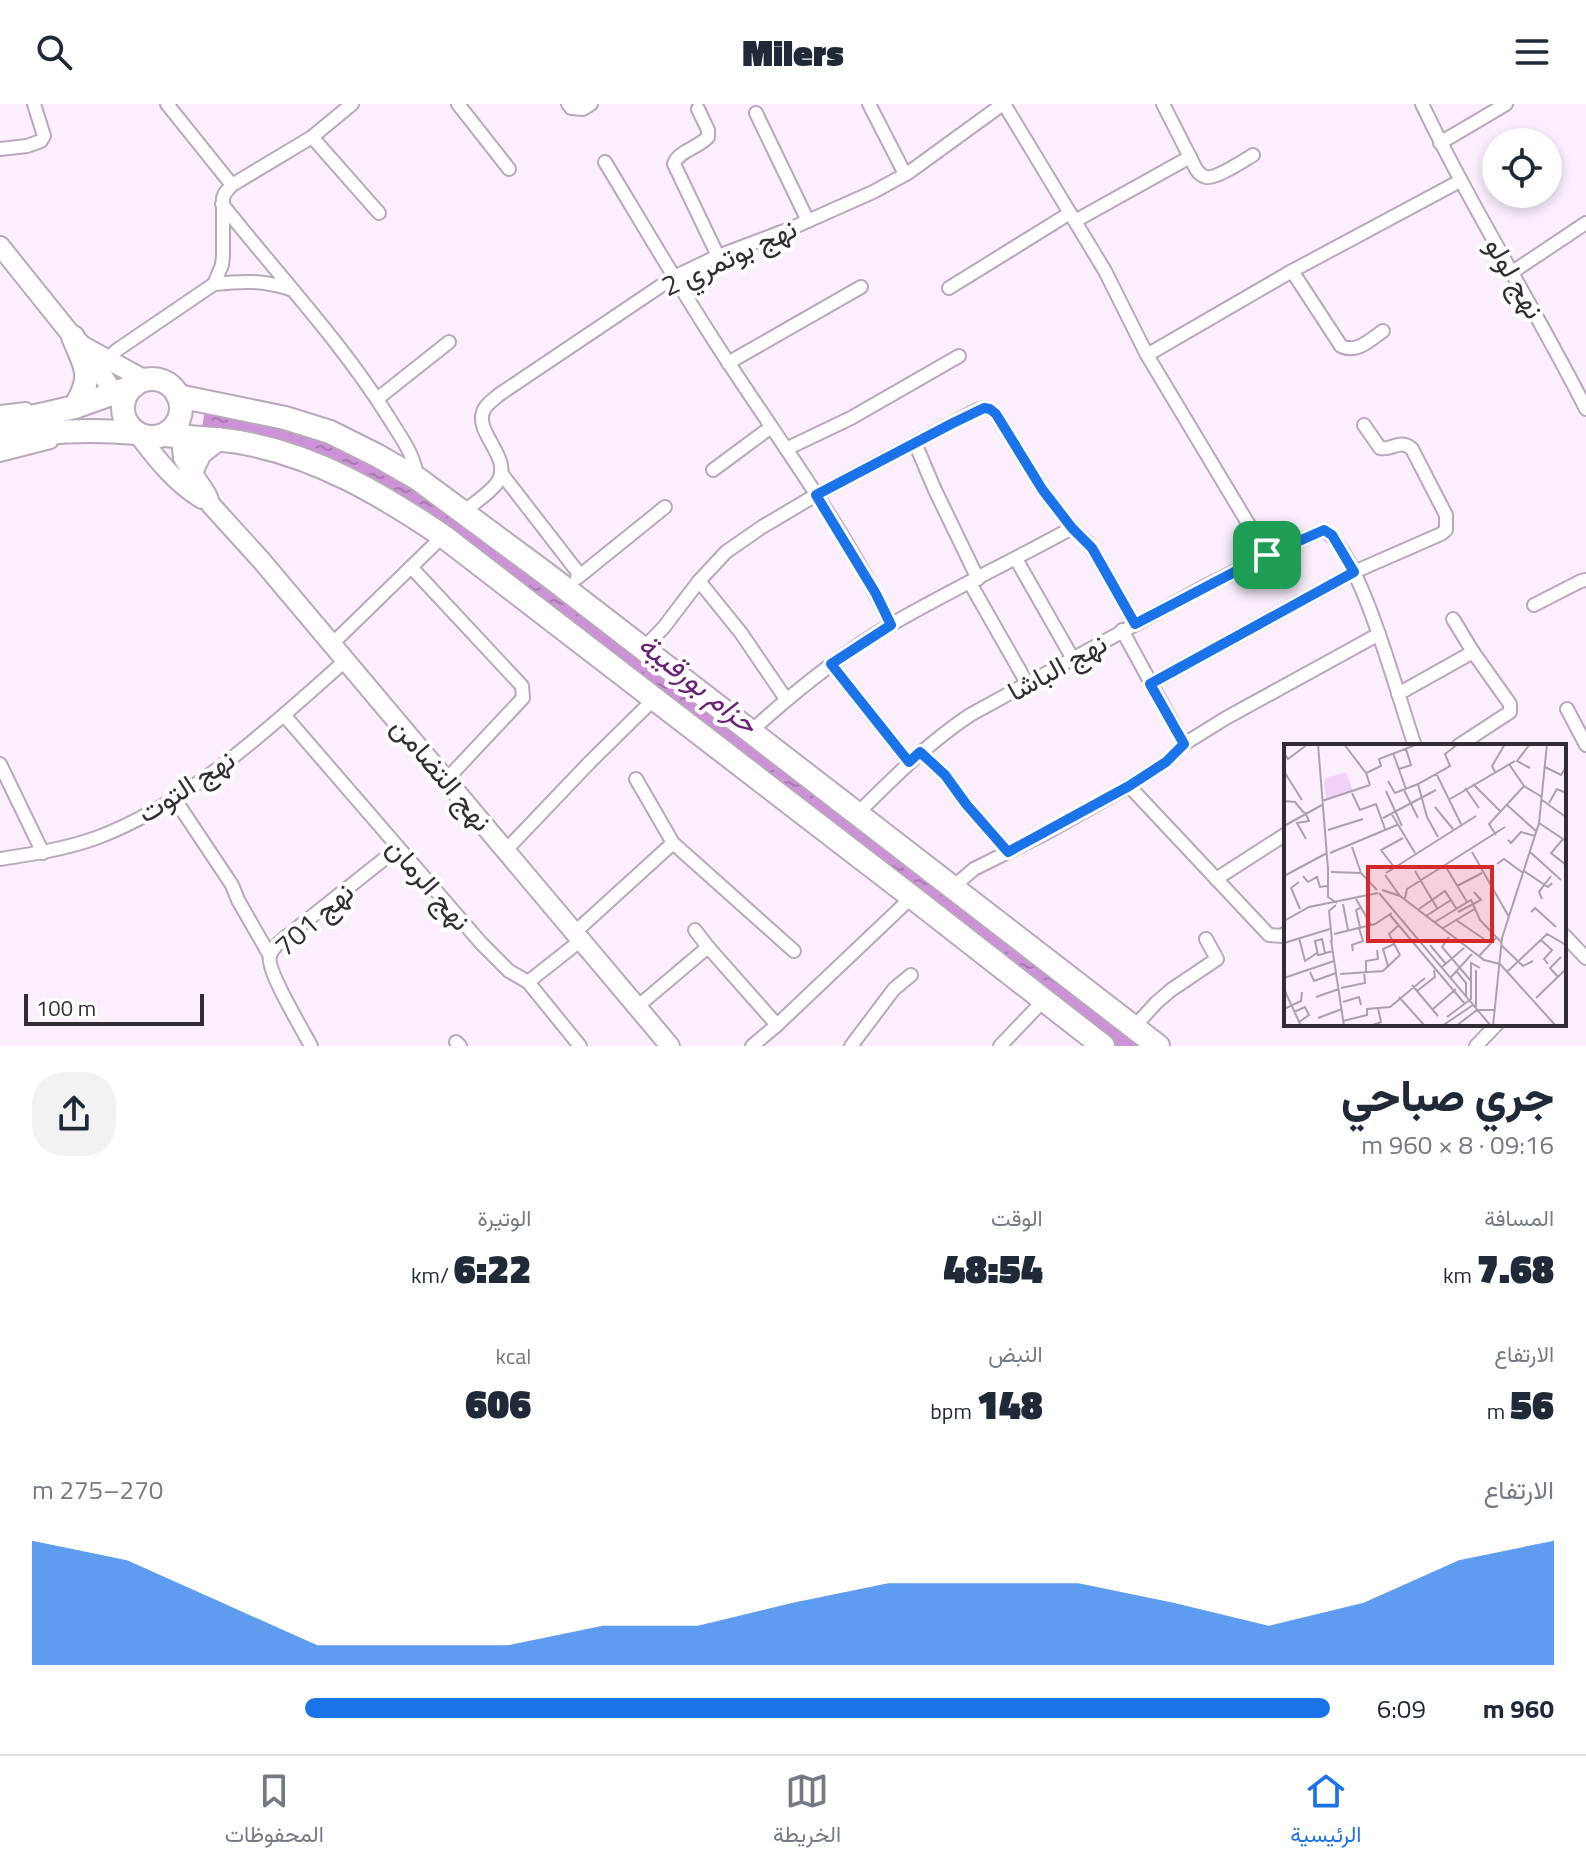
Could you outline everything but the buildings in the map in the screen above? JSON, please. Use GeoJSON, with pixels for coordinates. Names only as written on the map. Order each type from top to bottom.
{"type":"FeatureCollection","features":[{"type":"Feature","properties":{"kind":"highway"},"geometry":{"type":"LineString","coordinates":[[66,410],[85,389],[97,369],[85,365],[78,342]]}},
{"type":"Feature","properties":{"kind":"highway"},"geometry":{"type":"LineString","coordinates":[[0,424],[66,410],[129,392],[157,380],[165,382],[178,396],[181,410],[174,431]]}},
{"type":"Feature","properties":{"kind":"highway"},"geometry":{"type":"LineString","coordinates":[[129,392],[126,420],[137,433]]}},
{"type":"Feature","properties":{"kind":"highway"},"geometry":{"type":"LineString","coordinates":[[178,396],[285,418],[330,432],[418,479],[463,512],[572,582],[643,649],[1158,1046]]}},
{"type":"Feature","properties":{"kind":"highway"},"geometry":{"type":"LineString","coordinates":[[0,440],[42,432],[91,430],[152,437],[174,431],[271,449],[326,468],[383,496],[443,536],[1103,1046]]}},
{"type":"Feature","properties":{"kind":"highway"},"geometry":{"type":"LineString","coordinates":[[191,472],[200,453],[218,439]]}},
{"type":"Feature","properties":{"kind":"street"},"geometry":{"type":"LineString","coordinates":[[0,149],[41,141],[44,136],[34,104]]}},
{"type":"Feature","properties":{"kind":"street"},"geometry":{"type":"LineString","coordinates":[[167,104],[232,185]]}},
{"type":"Feature","properties":{"kind":"street"},"geometry":{"type":"LineString","coordinates":[[458,104],[509,169]]}},
{"type":"Feature","properties":{"kind":"street"},"geometry":{"type":"LineString","coordinates":[[568,104],[571,108],[583,109],[591,104]]}},
{"type":"Feature","properties":{"kind":"street"},"geometry":{"type":"LineString","coordinates":[[869,104],[905,174]]}},
{"type":"Feature","properties":{"kind":"street"},"geometry":{"type":"LineString","coordinates":[[1004,104],[1105,271],[1147,355],[1267,555]]}},
{"type":"Feature","properties":{"kind":"street","name":"نهج بوتمري 2"},"geometry":{"type":"LineString","coordinates":[[572,582],[501,473],[497,454],[482,420],[486,407],[500,394],[674,277],[873,192],[943,149],[1004,104]]}},
{"type":"Feature","properties":{"kind":"street"},"geometry":{"type":"LineString","coordinates":[[1163,104],[1202,176],[1209,178],[1253,155]]}},
{"type":"Feature","properties":{"kind":"street","name":"نهج لولو"},"geometry":{"type":"LineString","coordinates":[[1422,104],[1460,181],[1552,341],[1586,409]]}},
{"type":"Feature","properties":{"kind":"street"},"geometry":{"type":"LineString","coordinates":[[1440,143],[1482,110],[1506,104]]}},
{"type":"Feature","properties":{"kind":"street"},"geometry":{"type":"LineString","coordinates":[[214,284],[222,265],[222,204],[225,193],[232,185],[312,137],[344,106]]}},
{"type":"Feature","properties":{"kind":"street"},"geometry":{"type":"LineString","coordinates":[[698,109],[708,137],[698,146],[677,156],[674,164],[718,256]]}},
{"type":"Feature","properties":{"kind":"street"},"geometry":{"type":"LineString","coordinates":[[756,113],[808,221]]}},
{"type":"Feature","properties":{"kind":"street"},"geometry":{"type":"LineString","coordinates":[[312,137],[379,213]]}},
{"type":"Feature","properties":{"kind":"street"},"geometry":{"type":"LineString","coordinates":[[949,288],[1073,217],[1190,157]]}},
{"type":"Feature","properties":{"kind":"street"},"geometry":{"type":"LineString","coordinates":[[605,162],[728,363],[816,495],[876,594],[891,625]]}},
{"type":"Feature","properties":{"kind":"street"},"geometry":{"type":"LineString","coordinates":[[1147,355],[1292,271],[1460,181]]}},
{"type":"Feature","properties":{"kind":"street"},"geometry":{"type":"LineString","coordinates":[[222,204],[343,351],[414,458],[418,479]]}},
{"type":"Feature","properties":{"kind":"street"},"geometry":{"type":"LineString","coordinates":[[1511,273],[1586,223]]}},
{"type":"Feature","properties":{"kind":"street"},"geometry":{"type":"LineString","coordinates":[[0,246],[78,342]]}},
{"type":"Feature","properties":{"kind":"street"},"geometry":{"type":"LineString","coordinates":[[1292,271],[1341,346],[1347,349],[1358,347],[1383,331]]}},
{"type":"Feature","properties":{"kind":"street"},"geometry":{"type":"LineString","coordinates":[[97,369],[117,350],[214,284],[259,281],[291,289]]}},
{"type":"Feature","properties":{"kind":"street"},"geometry":{"type":"LineString","coordinates":[[728,363],[861,287]]}},
{"type":"Feature","properties":{"kind":"street"},"geometry":{"type":"LineString","coordinates":[[377,399],[449,342]]}},
{"type":"Feature","properties":{"kind":"street"},"geometry":{"type":"LineString","coordinates":[[786,449],[851,418],[959,356]]}},
{"type":"Feature","properties":{"kind":"street"},"geometry":{"type":"LineString","coordinates":[[97,369],[129,392]]}},
{"type":"Feature","properties":{"kind":"street"},"geometry":{"type":"LineString","coordinates":[[97,369],[129,392]]}},
{"type":"Feature","properties":{"kind":"street"},"geometry":{"type":"LineString","coordinates":[[0,412],[34,408],[66,410]]}},
{"type":"Feature","properties":{"kind":"street"},"geometry":{"type":"LineString","coordinates":[[643,649],[726,552],[816,495],[984,408],[996,414],[1042,489],[1092,548],[1135,624]]}},
{"type":"Feature","properties":{"kind":"street"},"geometry":{"type":"LineString","coordinates":[[1150,684],[1354,572],[1446,530],[1446,515],[1412,449],[1403,444],[1380,448],[1364,425]]}},
{"type":"Feature","properties":{"kind":"street"},"geometry":{"type":"LineString","coordinates":[[713,470],[771,427]]}},
{"type":"Feature","properties":{"kind":"street"},"geometry":{"type":"LineString","coordinates":[[0,455],[91,430]]}},
{"type":"Feature","properties":{"kind":"street","name":"نهج التضامن"},"geometry":{"type":"LineString","coordinates":[[174,431],[183,458],[211,505]]}},
{"type":"Feature","properties":{"kind":"street","name":"نهج التضامن"},"geometry":{"type":"LineString","coordinates":[[137,433],[171,474],[211,505],[261,560],[670,1046]]}},
{"type":"Feature","properties":{"kind":"street"},"geometry":{"type":"LineString","coordinates":[[915,443],[974,581],[1028,685]]}},
{"type":"Feature","properties":{"kind":"street"},"geometry":{"type":"LineString","coordinates":[[463,512],[497,483],[501,473]]}},
{"type":"Feature","properties":{"kind":"street"},"geometry":{"type":"LineString","coordinates":[[572,582],[665,507]]}},
{"type":"Feature","properties":{"kind":"street"},"geometry":{"type":"LineString","coordinates":[[750,732],[831,664],[891,625],[1072,528]]}},
{"type":"Feature","properties":{"kind":"street","name":"نهج الباشا"},"geometry":{"type":"LineString","coordinates":[[857,814],[920,752],[970,715],[1122,630],[1267,555],[1324,530],[1332,535],[1354,572],[1371,612],[1414,744]]}},
{"type":"Feature","properties":{"kind":"street"},"geometry":{"type":"LineString","coordinates":[[332,644],[443,536]]}},
{"type":"Feature","properties":{"kind":"street"},"geometry":{"type":"LineString","coordinates":[[1016,559],[1073,659]]}},
{"type":"Feature","properties":{"kind":"street"},"geometry":{"type":"LineString","coordinates":[[411,567],[522,686],[523,698],[446,780]]}},
{"type":"Feature","properties":{"kind":"street"},"geometry":{"type":"LineString","coordinates":[[1534,605],[1586,580]]}},
{"type":"Feature","properties":{"kind":"street"},"geometry":{"type":"LineString","coordinates":[[699,581],[741,633],[786,699]]}},
{"type":"Feature","properties":{"kind":"street"},"geometry":{"type":"LineString","coordinates":[[1453,619],[1510,704],[1510,712],[1461,744]]}},
{"type":"Feature","properties":{"kind":"street"},"geometry":{"type":"LineString","coordinates":[[1122,630],[1184,744]]}},
{"type":"Feature","properties":{"kind":"street"},"geometry":{"type":"LineString","coordinates":[[952,888],[974,869],[1129,786],[1166,762],[1184,744],[1379,634]]}},
{"type":"Feature","properties":{"kind":"street"},"geometry":{"type":"LineString","coordinates":[[1398,694],[1473,652]]}},
{"type":"Feature","properties":{"kind":"street","name":"نهج التوت"},"geometry":{"type":"LineString","coordinates":[[0,859],[77,844],[145,816],[236,753],[346,660]]}},
{"type":"Feature","properties":{"kind":"street"},"geometry":{"type":"LineString","coordinates":[[831,664],[909,762]]}},
{"type":"Feature","properties":{"kind":"street"},"geometry":{"type":"LineString","coordinates":[[506,850],[654,699]]}},
{"type":"Feature","properties":{"kind":"street"},"geometry":{"type":"LineString","coordinates":[[1567,709],[1586,745]]}},
{"type":"Feature","properties":{"kind":"street","name":"نهج الرمان"},"geometry":{"type":"LineString","coordinates":[[284,715],[481,943],[509,971],[528,982],[575,1045]]}},
{"type":"Feature","properties":{"kind":"street"},"geometry":{"type":"LineString","coordinates":[[920,752],[945,775],[1008,852]]}},
{"type":"Feature","properties":{"kind":"street"},"geometry":{"type":"LineString","coordinates":[[0,764],[43,853]]}},
{"type":"Feature","properties":{"kind":"street"},"geometry":{"type":"LineString","coordinates":[[636,779],[673,843],[794,951]]}},
{"type":"Feature","properties":{"kind":"street"},"geometry":{"type":"LineString","coordinates":[[1129,786],[1269,935],[1284,934]]}},
{"type":"Feature","properties":{"kind":"street"},"geometry":{"type":"LineString","coordinates":[[174,798],[232,885],[270,956]]}},
{"type":"Feature","properties":{"kind":"street"},"geometry":{"type":"LineString","coordinates":[[1216,879],[1284,835]]}},
{"type":"Feature","properties":{"kind":"street"},"geometry":{"type":"LineString","coordinates":[[528,982],[673,843]]}},
{"type":"Feature","properties":{"kind":"street","name":"نهج 701"},"geometry":{"type":"LineString","coordinates":[[311,1046],[271,971],[270,956],[287,936],[398,848]]}},
{"type":"Feature","properties":{"kind":"street"},"geometry":{"type":"LineString","coordinates":[[752,1046],[912,897]]}},
{"type":"Feature","properties":{"kind":"street"},"geometry":{"type":"LineString","coordinates":[[695,930],[777,1025]]}},
{"type":"Feature","properties":{"kind":"street"},"geometry":{"type":"LineString","coordinates":[[1566,937],[1586,958]]}},
{"type":"Feature","properties":{"kind":"street"},"geometry":{"type":"LineString","coordinates":[[1134,1027],[1171,990],[1217,959],[1206,939]]}},
{"type":"Feature","properties":{"kind":"street"},"geometry":{"type":"LineString","coordinates":[[637,1007],[708,947]]}},
{"type":"Feature","properties":{"kind":"street"},"geometry":{"type":"LineString","coordinates":[[1566,955],[1574,947]]}},
{"type":"Feature","properties":{"kind":"street"},"geometry":{"type":"LineString","coordinates":[[851,1046],[894,989],[911,975]]}},
{"type":"Feature","properties":{"kind":"street"},"geometry":{"type":"LineString","coordinates":[[1000,1046],[1044,1000]]}},
{"type":"Feature","properties":{"kind":"street"},"geometry":{"type":"LineString","coordinates":[[1476,1046],[1490,1026]]}},
{"type":"Feature","properties":{"kind":"water"},"geometry":{"type":"Polygon","coordinates":[[[205,410],[291,426],[398,474],[1146,1046],[1115,1046],[427,518],[202,427],[205,410]]]}},
{"type":"Feature","properties":{"kind":"route"},"geometry":{"type":"LineString","coordinates":[[984,408],[996,414],[1042,489],[1092,548],[1135,624],[1267,555],[1324,530],[1332,535],[1354,572],[1150,684],[1184,744],[1166,762],[1129,786],[1008,852],[945,775],[920,752],[909,762],[831,664],[891,625],[876,594],[816,495],[984,408]]}},
{"type":"Feature","properties":{"kind":"water label","name":"حزام بورقيبة"},"geometry":{"type":"Point","coordinates":[698,684]}}]}
